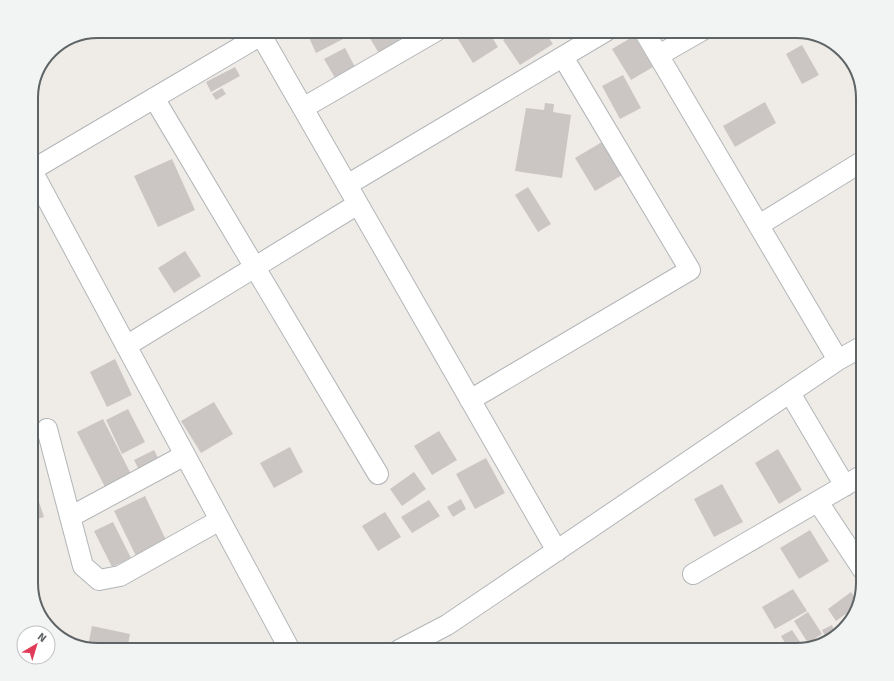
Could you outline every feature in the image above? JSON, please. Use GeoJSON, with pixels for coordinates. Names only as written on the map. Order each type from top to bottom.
{"type":"FeatureCollection","features":[{"type":"Feature","properties":{"kind":"street"},"geometry":{"type":"LineString","coordinates":[[38,166],[256,38]]}},
{"type":"Feature","properties":{"kind":"street"},"geometry":{"type":"LineString","coordinates":[[267,38],[303,108],[557,551]]}},
{"type":"Feature","properties":{"kind":"street"},"geometry":{"type":"LineString","coordinates":[[303,108],[424,38]]}},
{"type":"Feature","properties":{"kind":"street"},"geometry":{"type":"LineString","coordinates":[[347,185],[594,38]]}},
{"type":"Feature","properties":{"kind":"street"},"geometry":{"type":"LineString","coordinates":[[648,38],[838,360]]}},
{"type":"Feature","properties":{"kind":"street"},"geometry":{"type":"LineString","coordinates":[[659,55],[689,38]]}},
{"type":"Feature","properties":{"kind":"street"},"geometry":{"type":"LineString","coordinates":[[470,400],[690,270],[563,57]]}},
{"type":"Feature","properties":{"kind":"street"},"geometry":{"type":"LineString","coordinates":[[154,98],[378,474]]}},
{"type":"Feature","properties":{"kind":"street"},"geometry":{"type":"LineString","coordinates":[[759,225],[856,165]]}},
{"type":"Feature","properties":{"kind":"street"},"geometry":{"type":"LineString","coordinates":[[38,183],[286,643]]}},
{"type":"Feature","properties":{"kind":"street"},"geometry":{"type":"LineString","coordinates":[[126,346],[358,204]]}},
{"type":"Feature","properties":{"kind":"street"},"geometry":{"type":"LineString","coordinates":[[412,643],[447,625],[838,360],[856,350]]}},
{"type":"Feature","properties":{"kind":"street"},"geometry":{"type":"LineString","coordinates":[[790,393],[845,486]]}},
{"type":"Feature","properties":{"kind":"street"},"geometry":{"type":"LineString","coordinates":[[47,429],[83,566],[99,580],[120,576],[220,520]]}},
{"type":"Feature","properties":{"kind":"street"},"geometry":{"type":"LineString","coordinates":[[70,517],[185,455]]}},
{"type":"Feature","properties":{"kind":"street"},"geometry":{"type":"LineString","coordinates":[[693,574],[856,480]]}},
{"type":"Feature","properties":{"kind":"street"},"geometry":{"type":"LineString","coordinates":[[818,502],[856,559]]}},
{"type":"Feature","properties":{"kind":"building"},"geometry":{"type":"Polygon","coordinates":[[[309,38],[345,38],[316,53],[309,38]]]}},
{"type":"Feature","properties":{"kind":"building"},"geometry":{"type":"Polygon","coordinates":[[[370,38],[398,38],[401,43],[380,55],[370,38]]]}},
{"type":"Feature","properties":{"kind":"building"},"geometry":{"type":"Polygon","coordinates":[[[457,38],[492,38],[498,47],[473,63],[457,38]]]}},
{"type":"Feature","properties":{"kind":"building"},"geometry":{"type":"Polygon","coordinates":[[[506,38],[549,38],[553,44],[520,65],[503,40],[506,38]]]}},
{"type":"Feature","properties":{"kind":"building"},"geometry":{"type":"Polygon","coordinates":[[[631,38],[635,38],[653,67],[631,80],[612,49],[631,38]]]}},
{"type":"Feature","properties":{"kind":"building"},"geometry":{"type":"Polygon","coordinates":[[[802,45],[819,75],[802,84],[786,54],[802,45]]]}},
{"type":"Feature","properties":{"kind":"building"},"geometry":{"type":"Polygon","coordinates":[[[345,48],[355,67],[335,78],[324,59],[345,48]]]}},
{"type":"Feature","properties":{"kind":"building"},"geometry":{"type":"Polygon","coordinates":[[[235,67],[240,76],[211,92],[206,82],[235,67]]]}},
{"type":"Feature","properties":{"kind":"building"},"geometry":{"type":"Polygon","coordinates":[[[623,75],[641,108],[620,119],[602,86],[623,75]]]}},
{"type":"Feature","properties":{"kind":"building"},"geometry":{"type":"Polygon","coordinates":[[[222,88],[226,94],[216,100],[212,94],[222,88]]]}},
{"type":"Feature","properties":{"kind":"building"},"geometry":{"type":"Polygon","coordinates":[[[765,102],[776,123],[735,147],[723,126],[765,102]]]}},
{"type":"Feature","properties":{"kind":"building"},"geometry":{"type":"Polygon","coordinates":[[[545,103],[554,104],[553,112],[571,115],[562,178],[515,171],[526,108],[544,110],[545,103]]]}},
{"type":"Feature","properties":{"kind":"building"},"geometry":{"type":"Polygon","coordinates":[[[602,142],[622,175],[595,191],[575,158],[602,142]]]}},
{"type":"Feature","properties":{"kind":"building"},"geometry":{"type":"Polygon","coordinates":[[[172,159],[195,210],[158,227],[134,176],[172,159]]]}},
{"type":"Feature","properties":{"kind":"building"},"geometry":{"type":"Polygon","coordinates":[[[528,187],[551,224],[538,232],[515,195],[528,187]]]}},
{"type":"Feature","properties":{"kind":"building"},"geometry":{"type":"Polygon","coordinates":[[[185,251],[201,276],[174,293],[158,268],[185,251]]]}},
{"type":"Feature","properties":{"kind":"building"},"geometry":{"type":"Polygon","coordinates":[[[115,359],[132,395],[107,407],[90,372],[115,359]]]}},
{"type":"Feature","properties":{"kind":"building"},"geometry":{"type":"Polygon","coordinates":[[[214,402],[233,434],[201,453],[181,421],[214,402]]]}},
{"type":"Feature","properties":{"kind":"building"},"geometry":{"type":"Polygon","coordinates":[[[128,409],[145,442],[122,454],[106,420],[128,409]]]}},
{"type":"Feature","properties":{"kind":"building"},"geometry":{"type":"Polygon","coordinates":[[[103,419],[133,478],[107,491],[77,432],[103,419]]]}},
{"type":"Feature","properties":{"kind":"building"},"geometry":{"type":"Polygon","coordinates":[[[439,431],[457,460],[432,475],[414,446],[439,431]]]}},
{"type":"Feature","properties":{"kind":"building"},"geometry":{"type":"Polygon","coordinates":[[[290,447],[303,472],[274,488],[260,463],[290,447]]]}},
{"type":"Feature","properties":{"kind":"building"},"geometry":{"type":"Polygon","coordinates":[[[778,449],[802,490],[779,504],[755,463],[778,449]]]}},
{"type":"Feature","properties":{"kind":"building"},"geometry":{"type":"Polygon","coordinates":[[[154,450],[159,460],[139,470],[134,460],[154,450]]]}},
{"type":"Feature","properties":{"kind":"building"},"geometry":{"type":"Polygon","coordinates":[[[486,458],[505,493],[475,509],[456,474],[486,458]]]}},
{"type":"Feature","properties":{"kind":"building"},"geometry":{"type":"Polygon","coordinates":[[[414,472],[426,489],[402,506],[390,489],[414,472]]]}},
{"type":"Feature","properties":{"kind":"building"},"geometry":{"type":"Polygon","coordinates":[[[722,484],[743,522],[714,537],[694,499],[722,484]]]}},
{"type":"Feature","properties":{"kind":"building"},"geometry":{"type":"Polygon","coordinates":[[[145,496],[167,542],[136,556],[114,511],[145,496]]]}},
{"type":"Feature","properties":{"kind":"building"},"geometry":{"type":"Polygon","coordinates":[[[38,499],[44,517],[38,519],[38,499]]]}},
{"type":"Feature","properties":{"kind":"building"},"geometry":{"type":"Polygon","coordinates":[[[461,499],[466,509],[453,517],[447,507],[461,499]]]}},
{"type":"Feature","properties":{"kind":"building"},"geometry":{"type":"Polygon","coordinates":[[[429,500],[440,516],[412,533],[401,517],[429,500]]]}},
{"type":"Feature","properties":{"kind":"building"},"geometry":{"type":"Polygon","coordinates":[[[385,512],[401,537],[378,551],[362,526],[385,512]]]}},
{"type":"Feature","properties":{"kind":"building"},"geometry":{"type":"Polygon","coordinates":[[[113,522],[131,558],[112,567],[94,531],[113,522]]]}},
{"type":"Feature","properties":{"kind":"building"},"geometry":{"type":"Polygon","coordinates":[[[810,530],[829,561],[799,579],[780,548],[810,530]]]}},
{"type":"Feature","properties":{"kind":"building"},"geometry":{"type":"Polygon","coordinates":[[[793,589],[807,611],[775,629],[762,607],[793,589]]]}},
{"type":"Feature","properties":{"kind":"building"},"geometry":{"type":"Polygon","coordinates":[[[851,592],[854,596],[848,612],[836,621],[828,609],[851,592]]]}},
{"type":"Feature","properties":{"kind":"building"},"geometry":{"type":"Polygon","coordinates":[[[808,612],[822,634],[807,642],[794,621],[808,612]]]}},
{"type":"Feature","properties":{"kind":"building"},"geometry":{"type":"Polygon","coordinates":[[[832,625],[834,629],[825,635],[822,630],[832,625]]]}},
{"type":"Feature","properties":{"kind":"building"},"geometry":{"type":"Polygon","coordinates":[[[92,626],[130,634],[128,643],[89,642],[92,626]]]}},
{"type":"Feature","properties":{"kind":"building"},"geometry":{"type":"Polygon","coordinates":[[[792,630],[800,643],[785,643],[781,636],[792,630]]]}}]}
